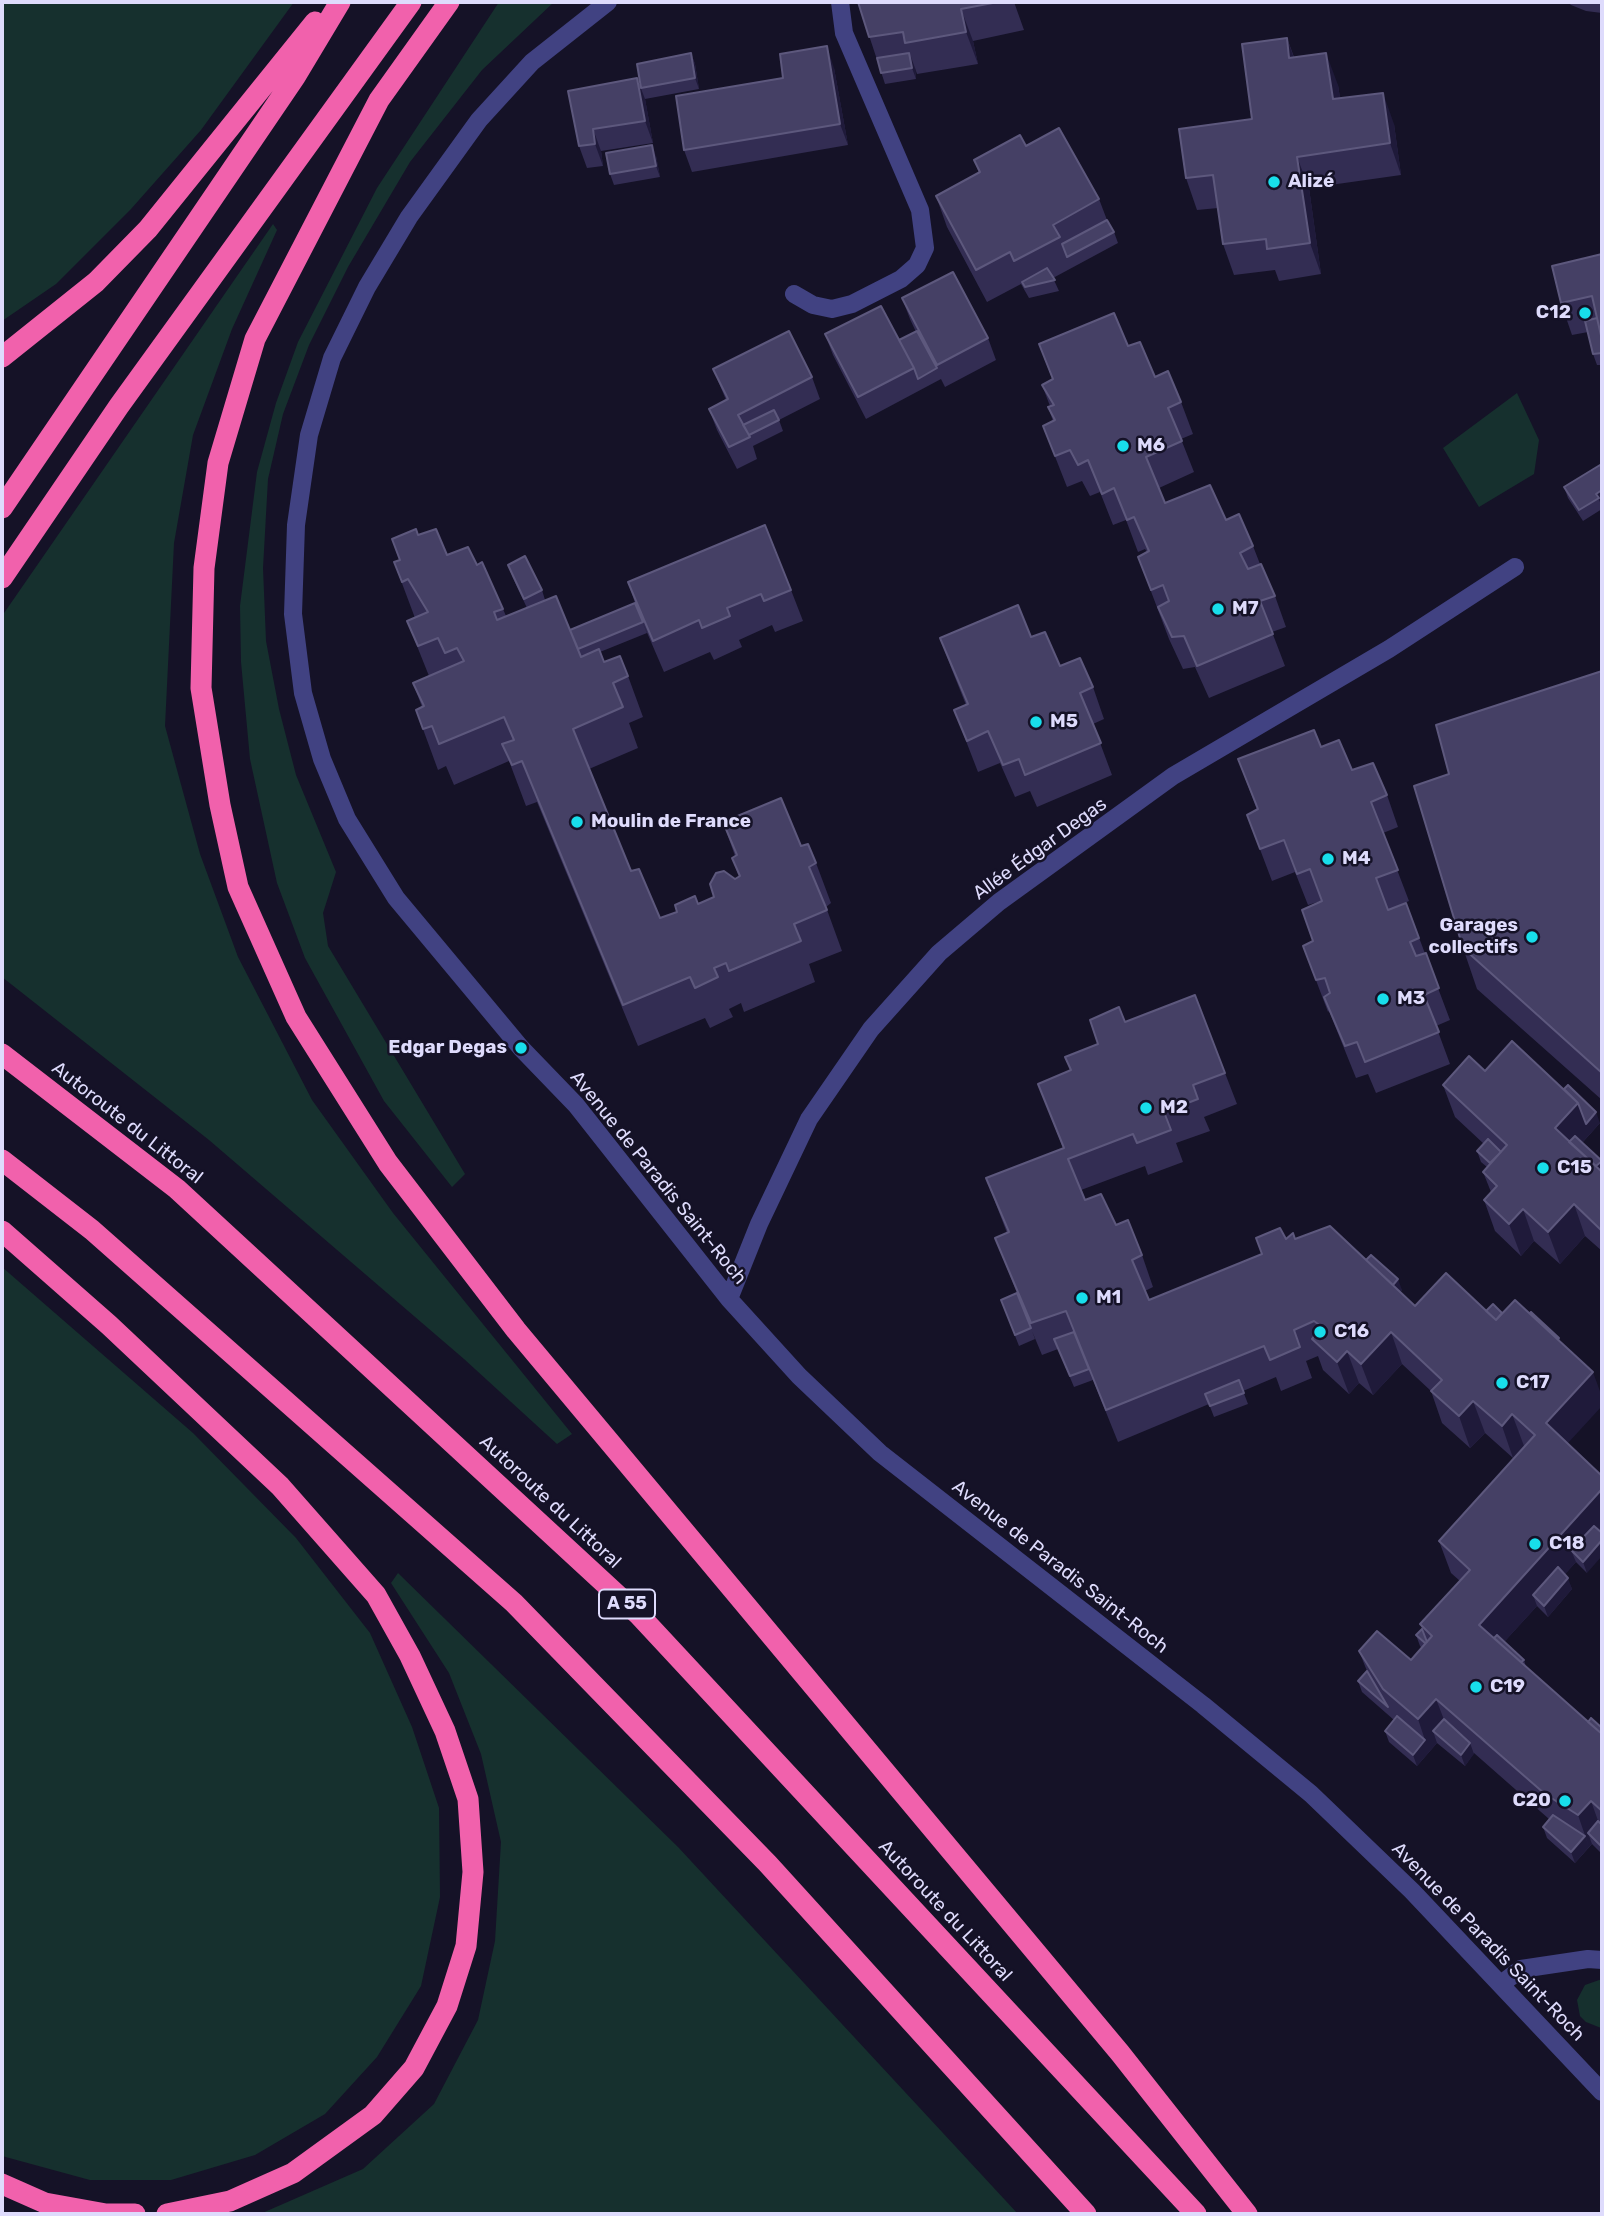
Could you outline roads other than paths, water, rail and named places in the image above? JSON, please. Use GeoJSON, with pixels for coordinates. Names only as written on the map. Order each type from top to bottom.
{"type":"FeatureCollection","features":[{"type":"Feature","properties":{"kind":"highway"},"geometry":{"type":"LineString","coordinates":[[2,356],[96,282],[148,229],[332,2]]}},
{"type":"Feature","properties":{"kind":"highway"},"geometry":{"type":"LineString","coordinates":[[2,508],[295,77],[340,2]]}},
{"type":"Feature","properties":{"kind":"highway"},"geometry":{"type":"LineString","coordinates":[[2,578],[127,395],[411,2]]}},
{"type":"Feature","properties":{"kind":"highway"},"geometry":{"type":"LineString","coordinates":[[449,2],[379,100],[255,339],[218,463],[204,568],[201,688],[220,805],[238,887],[296,1017],[388,1163],[516,1330],[1120,2053],[1247,2214]]}},
{"type":"Feature","properties":{"kind":"highway","name":"Autoroute du Littoral"},"geometry":{"type":"LineString","coordinates":[[2,1054],[177,1189],[639,1615],[1196,2214]]}},
{"type":"Feature","properties":{"kind":"highway"},"geometry":{"type":"LineString","coordinates":[[2,1160],[92,1230],[514,1603],[768,1864],[1086,2214]]}},
{"type":"Feature","properties":{"kind":"highway"},"geometry":{"type":"LineString","coordinates":[[2,1231],[109,1325],[280,1486],[376,1595],[410,1656],[445,1731],[468,1799],[473,1872],[466,1946],[447,2006],[414,2068],[373,2115],[293,2173],[230,2202],[167,2214]]}},
{"type":"Feature","properties":{"kind":"highway"},"geometry":{"type":"LineString","coordinates":[[2,2184],[45,2203],[106,2214],[135,2214]]}},
{"type":"Feature","properties":{"kind":"street","name":"Avenue de Paradis Saint-Roch"},"geometry":{"type":"LineString","coordinates":[[608,2],[532,62],[479,120],[409,217],[367,287],[332,358],[309,435],[296,525],[293,614],[303,693],[322,759],[347,819],[396,898],[521,1048],[576,1105],[729,1299],[799,1376],[880,1453],[1192,1696],[1311,1794],[1412,1891],[1602,2092]]}},
{"type":"Feature","properties":{"kind":"street"},"geometry":{"type":"LineString","coordinates":[[794,294],[813,305],[832,309],[852,304],[901,279],[917,265],[925,248],[920,210],[844,33],[840,2]]}},
{"type":"Feature","properties":{"kind":"street","name":"Allée Édgar Degas"},"geometry":{"type":"LineString","coordinates":[[729,1299],[759,1224],[809,1119],[871,1029],[939,953],[999,902],[1174,776],[1389,649],[1515,567]]}},
{"type":"Feature","properties":{"kind":"street"},"geometry":{"type":"LineString","coordinates":[[1502,1984],[1521,1969],[1588,1959],[1602,1960]]}},
{"type":"Feature","properties":{"kind":"place","name":"Alizé"},"geometry":{"type":"Point","coordinates":[1274,182]}},
{"type":"Feature","properties":{"kind":"place","name":"C12"},"geometry":{"type":"Point","coordinates":[1585,313]}},
{"type":"Feature","properties":{"kind":"place","name":"M6"},"geometry":{"type":"Point","coordinates":[1123,446]}},
{"type":"Feature","properties":{"kind":"place","name":"M7"},"geometry":{"type":"Point","coordinates":[1218,609]}},
{"type":"Feature","properties":{"kind":"place","name":"M5"},"geometry":{"type":"Point","coordinates":[1036,722]}},
{"type":"Feature","properties":{"kind":"place","name":"Moulin de France"},"geometry":{"type":"Point","coordinates":[577,822]}},
{"type":"Feature","properties":{"kind":"place","name":"M4"},"geometry":{"type":"Point","coordinates":[1328,859]}},
{"type":"Feature","properties":{"kind":"place","name":"Garages collectifs"},"geometry":{"type":"Point","coordinates":[1532,937]}},
{"type":"Feature","properties":{"kind":"place","name":"M3"},"geometry":{"type":"Point","coordinates":[1383,999]}},
{"type":"Feature","properties":{"kind":"place","name":"Edgar Degas"},"geometry":{"type":"Point","coordinates":[521,1048]}},
{"type":"Feature","properties":{"kind":"place","name":"M2"},"geometry":{"type":"Point","coordinates":[1146,1108]}},
{"type":"Feature","properties":{"kind":"place","name":"C15"},"geometry":{"type":"Point","coordinates":[1543,1168]}},
{"type":"Feature","properties":{"kind":"place","name":"M1"},"geometry":{"type":"Point","coordinates":[1082,1298]}},
{"type":"Feature","properties":{"kind":"place","name":"C16"},"geometry":{"type":"Point","coordinates":[1320,1332]}},
{"type":"Feature","properties":{"kind":"place","name":"C17"},"geometry":{"type":"Point","coordinates":[1502,1383]}},
{"type":"Feature","properties":{"kind":"place","name":"C18"},"geometry":{"type":"Point","coordinates":[1535,1544]}},
{"type":"Feature","properties":{"kind":"place","name":"C19"},"geometry":{"type":"Point","coordinates":[1476,1687]}},
{"type":"Feature","properties":{"kind":"place","name":"C20"},"geometry":{"type":"Point","coordinates":[1565,1801]}}]}
